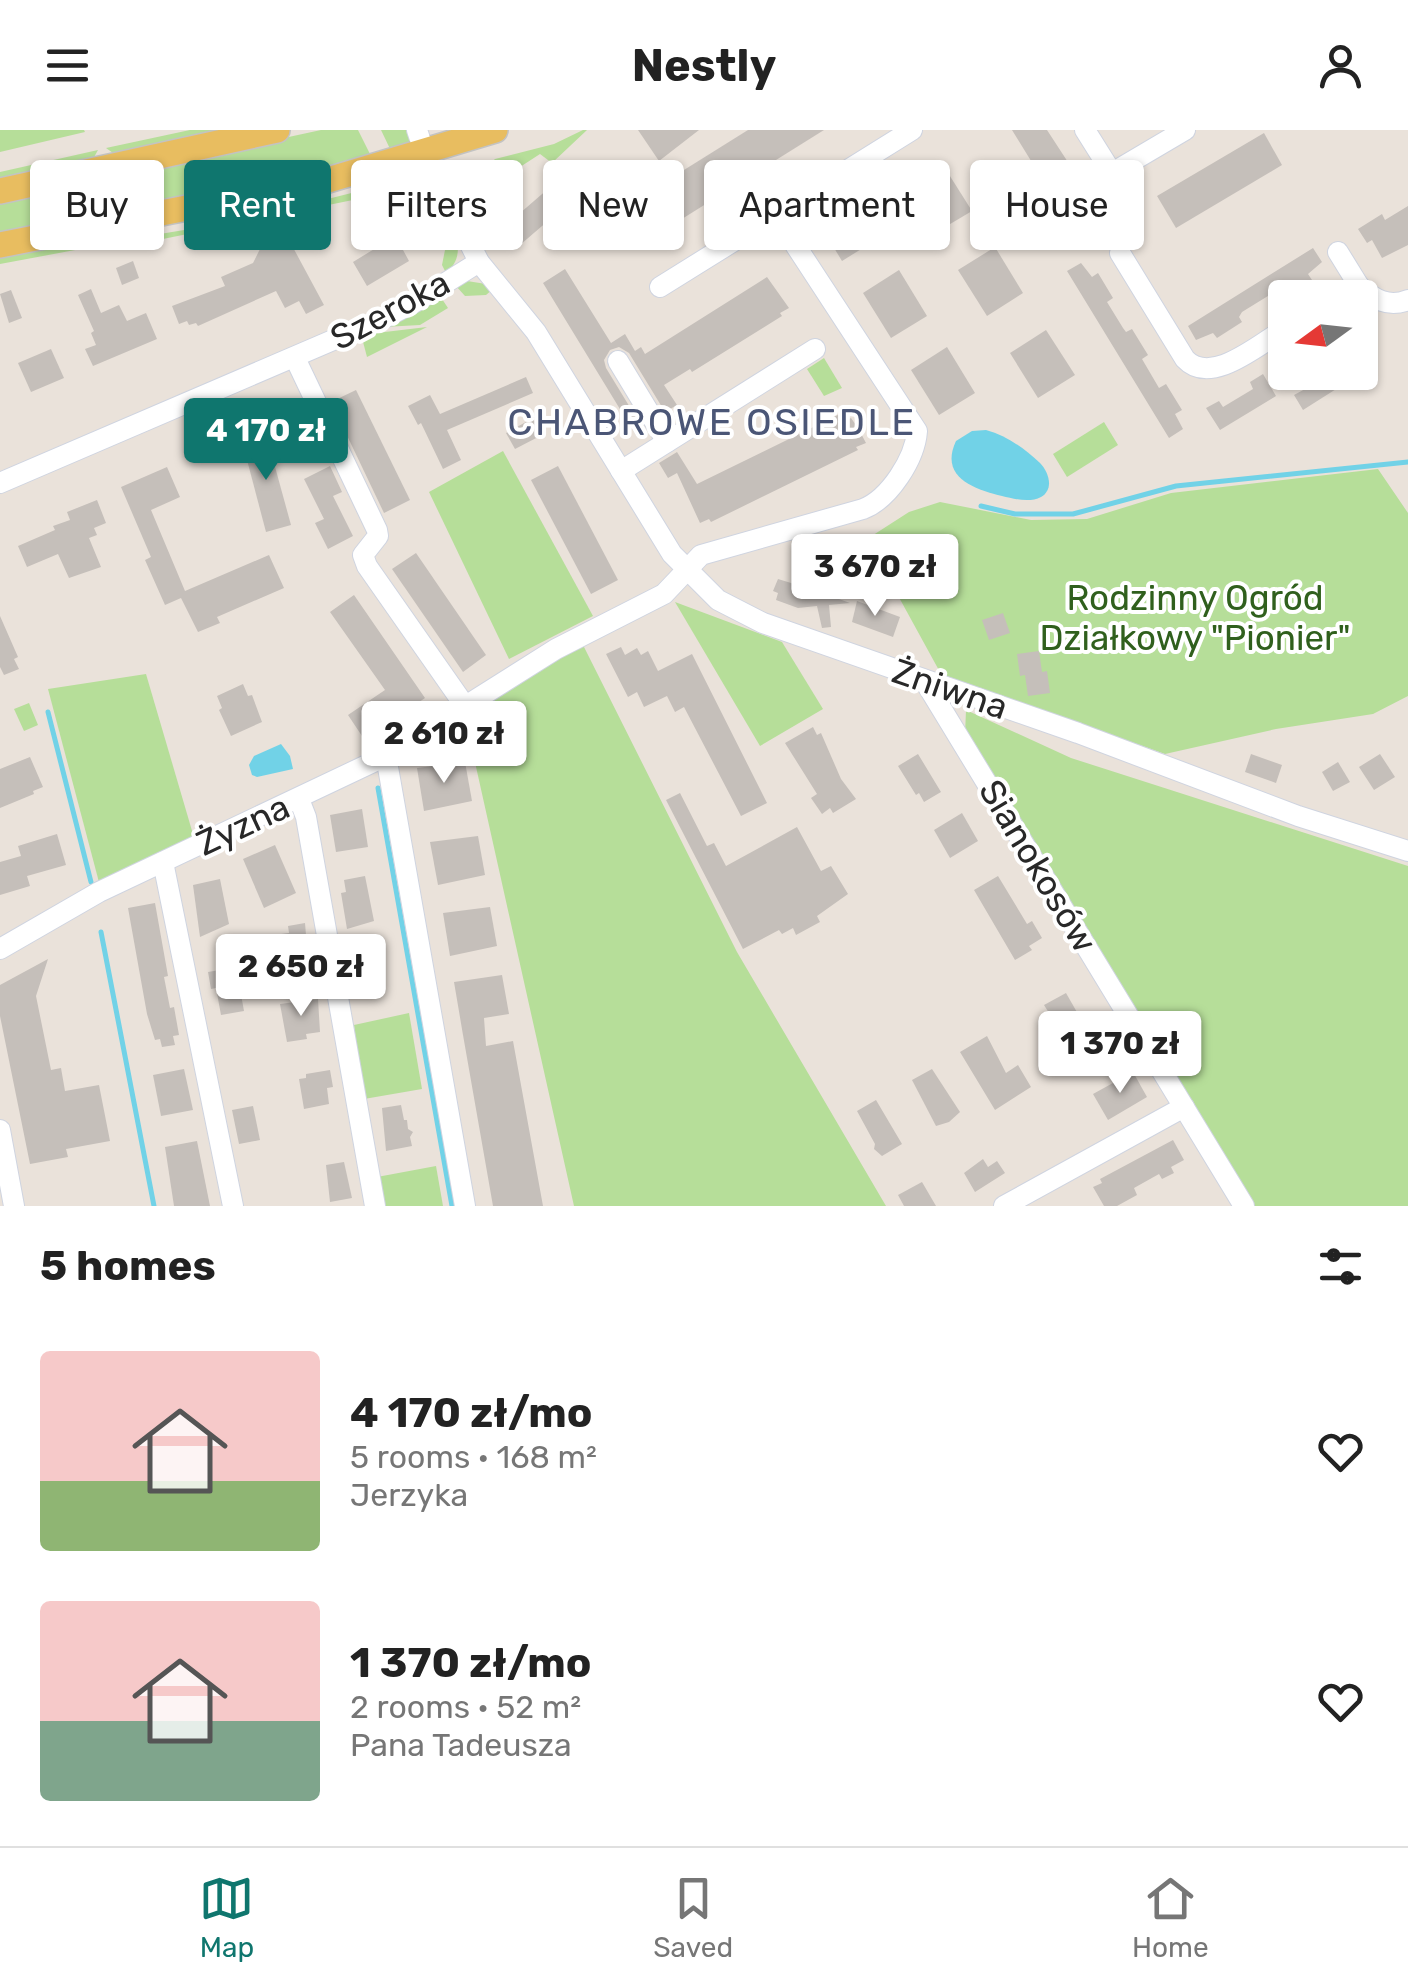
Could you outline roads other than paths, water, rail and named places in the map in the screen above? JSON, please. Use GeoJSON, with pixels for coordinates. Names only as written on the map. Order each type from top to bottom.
{"type":"FeatureCollection","features":[{"type":"Feature","properties":{"kind":"main road"},"geometry":{"type":"LineString","coordinates":[[0,190],[277,130]]}},
{"type":"Feature","properties":{"kind":"main road"},"geometry":{"type":"LineString","coordinates":[[0,245],[275,192],[421,142],[495,130]]}},
{"type":"Feature","properties":{"kind":"street"},"geometry":{"type":"LineString","coordinates":[[863,160],[912,130]]}},
{"type":"Feature","properties":{"kind":"street"},"geometry":{"type":"LineString","coordinates":[[1085,130],[1112,173],[1184,130]]}},
{"type":"Feature","properties":{"kind":"street","name":"Szeroka"},"geometry":{"type":"LineString","coordinates":[[0,483],[295,358],[416,302],[479,262],[421,142]]}},
{"type":"Feature","properties":{"kind":"street"},"geometry":{"type":"LineString","coordinates":[[660,287],[718,250]]}},
{"type":"Feature","properties":{"kind":"street","name":"Żyzna"},"geometry":{"type":"LineString","coordinates":[[0,949],[65,909],[386,756],[588,632],[664,594],[708,552],[875,505],[883,499],[916,439],[913,423],[799,250]]}},
{"type":"Feature","properties":{"kind":"street"},"geometry":{"type":"LineString","coordinates":[[1120,252],[1186,360],[1198,370],[1216,369],[1268,339]]}},
{"type":"Feature","properties":{"kind":"street"},"geometry":{"type":"LineString","coordinates":[[1338,252],[1354,280]]}},
{"type":"Feature","properties":{"kind":"street","name":"Żniwna"},"geometry":{"type":"LineString","coordinates":[[479,262],[536,332],[667,547],[718,600],[746,616],[1078,733],[1298,816],[1408,851]]}},
{"type":"Feature","properties":{"kind":"street"},"geometry":{"type":"LineString","coordinates":[[1378,299],[1397,304],[1408,300]]}},
{"type":"Feature","properties":{"kind":"street"},"geometry":{"type":"LineString","coordinates":[[621,471],[815,349]]}},
{"type":"Feature","properties":{"kind":"street"},"geometry":{"type":"LineString","coordinates":[[295,358],[377,530],[375,541],[364,555],[366,566],[465,706]]}},
{"type":"Feature","properties":{"kind":"street"},"geometry":{"type":"LineString","coordinates":[[618,361],[668,442]]}},
{"type":"Feature","properties":{"kind":"street","name":"Sianokosów"},"geometry":{"type":"LineString","coordinates":[[924,680],[1244,1206]]}},
{"type":"Feature","properties":{"kind":"street"},"geometry":{"type":"LineString","coordinates":[[386,756],[465,1206]]}},
{"type":"Feature","properties":{"kind":"street"},"geometry":{"type":"LineString","coordinates":[[300,799],[374,1206]]}},
{"type":"Feature","properties":{"kind":"street"},"geometry":{"type":"LineString","coordinates":[[163,862],[233,1206]]}},
{"type":"Feature","properties":{"kind":"street"},"geometry":{"type":"LineString","coordinates":[[1004,1206],[1184,1106]]}},
{"type":"Feature","properties":{"kind":"street"},"geometry":{"type":"LineString","coordinates":[[0,1130],[14,1206]]}},
{"type":"Feature","properties":{"kind":"water"},"geometry":{"type":"Polygon","coordinates":[[[986,430],[1015,443],[1040,463],[1049,480],[1045,494],[1032,500],[1017,499],[981,490],[962,479],[952,464],[956,441],[972,431],[986,430]]]}},
{"type":"Feature","properties":{"kind":"water"},"geometry":{"type":"Polygon","coordinates":[[[281,744],[293,769],[252,775],[249,765],[254,756],[281,744]]]}},
{"type":"Feature","properties":{"kind":"waterway"},"geometry":{"type":"LineString","coordinates":[[981,506],[1015,514],[1073,514],[1176,486],[1408,462]]}},
{"type":"Feature","properties":{"kind":"waterway"},"geometry":{"type":"LineString","coordinates":[[48,712],[91,882]]}},
{"type":"Feature","properties":{"kind":"waterway"},"geometry":{"type":"LineString","coordinates":[[378,788],[452,1206]]}},
{"type":"Feature","properties":{"kind":"waterway"},"geometry":{"type":"LineString","coordinates":[[101,932],[154,1206]]}},
{"type":"Feature","properties":{"kind":"district","name":"CHABROWE OSIEDLE"},"geometry":{"type":"Point","coordinates":[712,422]}},
{"type":"Feature","properties":{"kind":"park label","name":"Rodzinny Ogród Działkowy \"Pionier\""},"geometry":{"type":"Point","coordinates":[1195,618]}}]}
